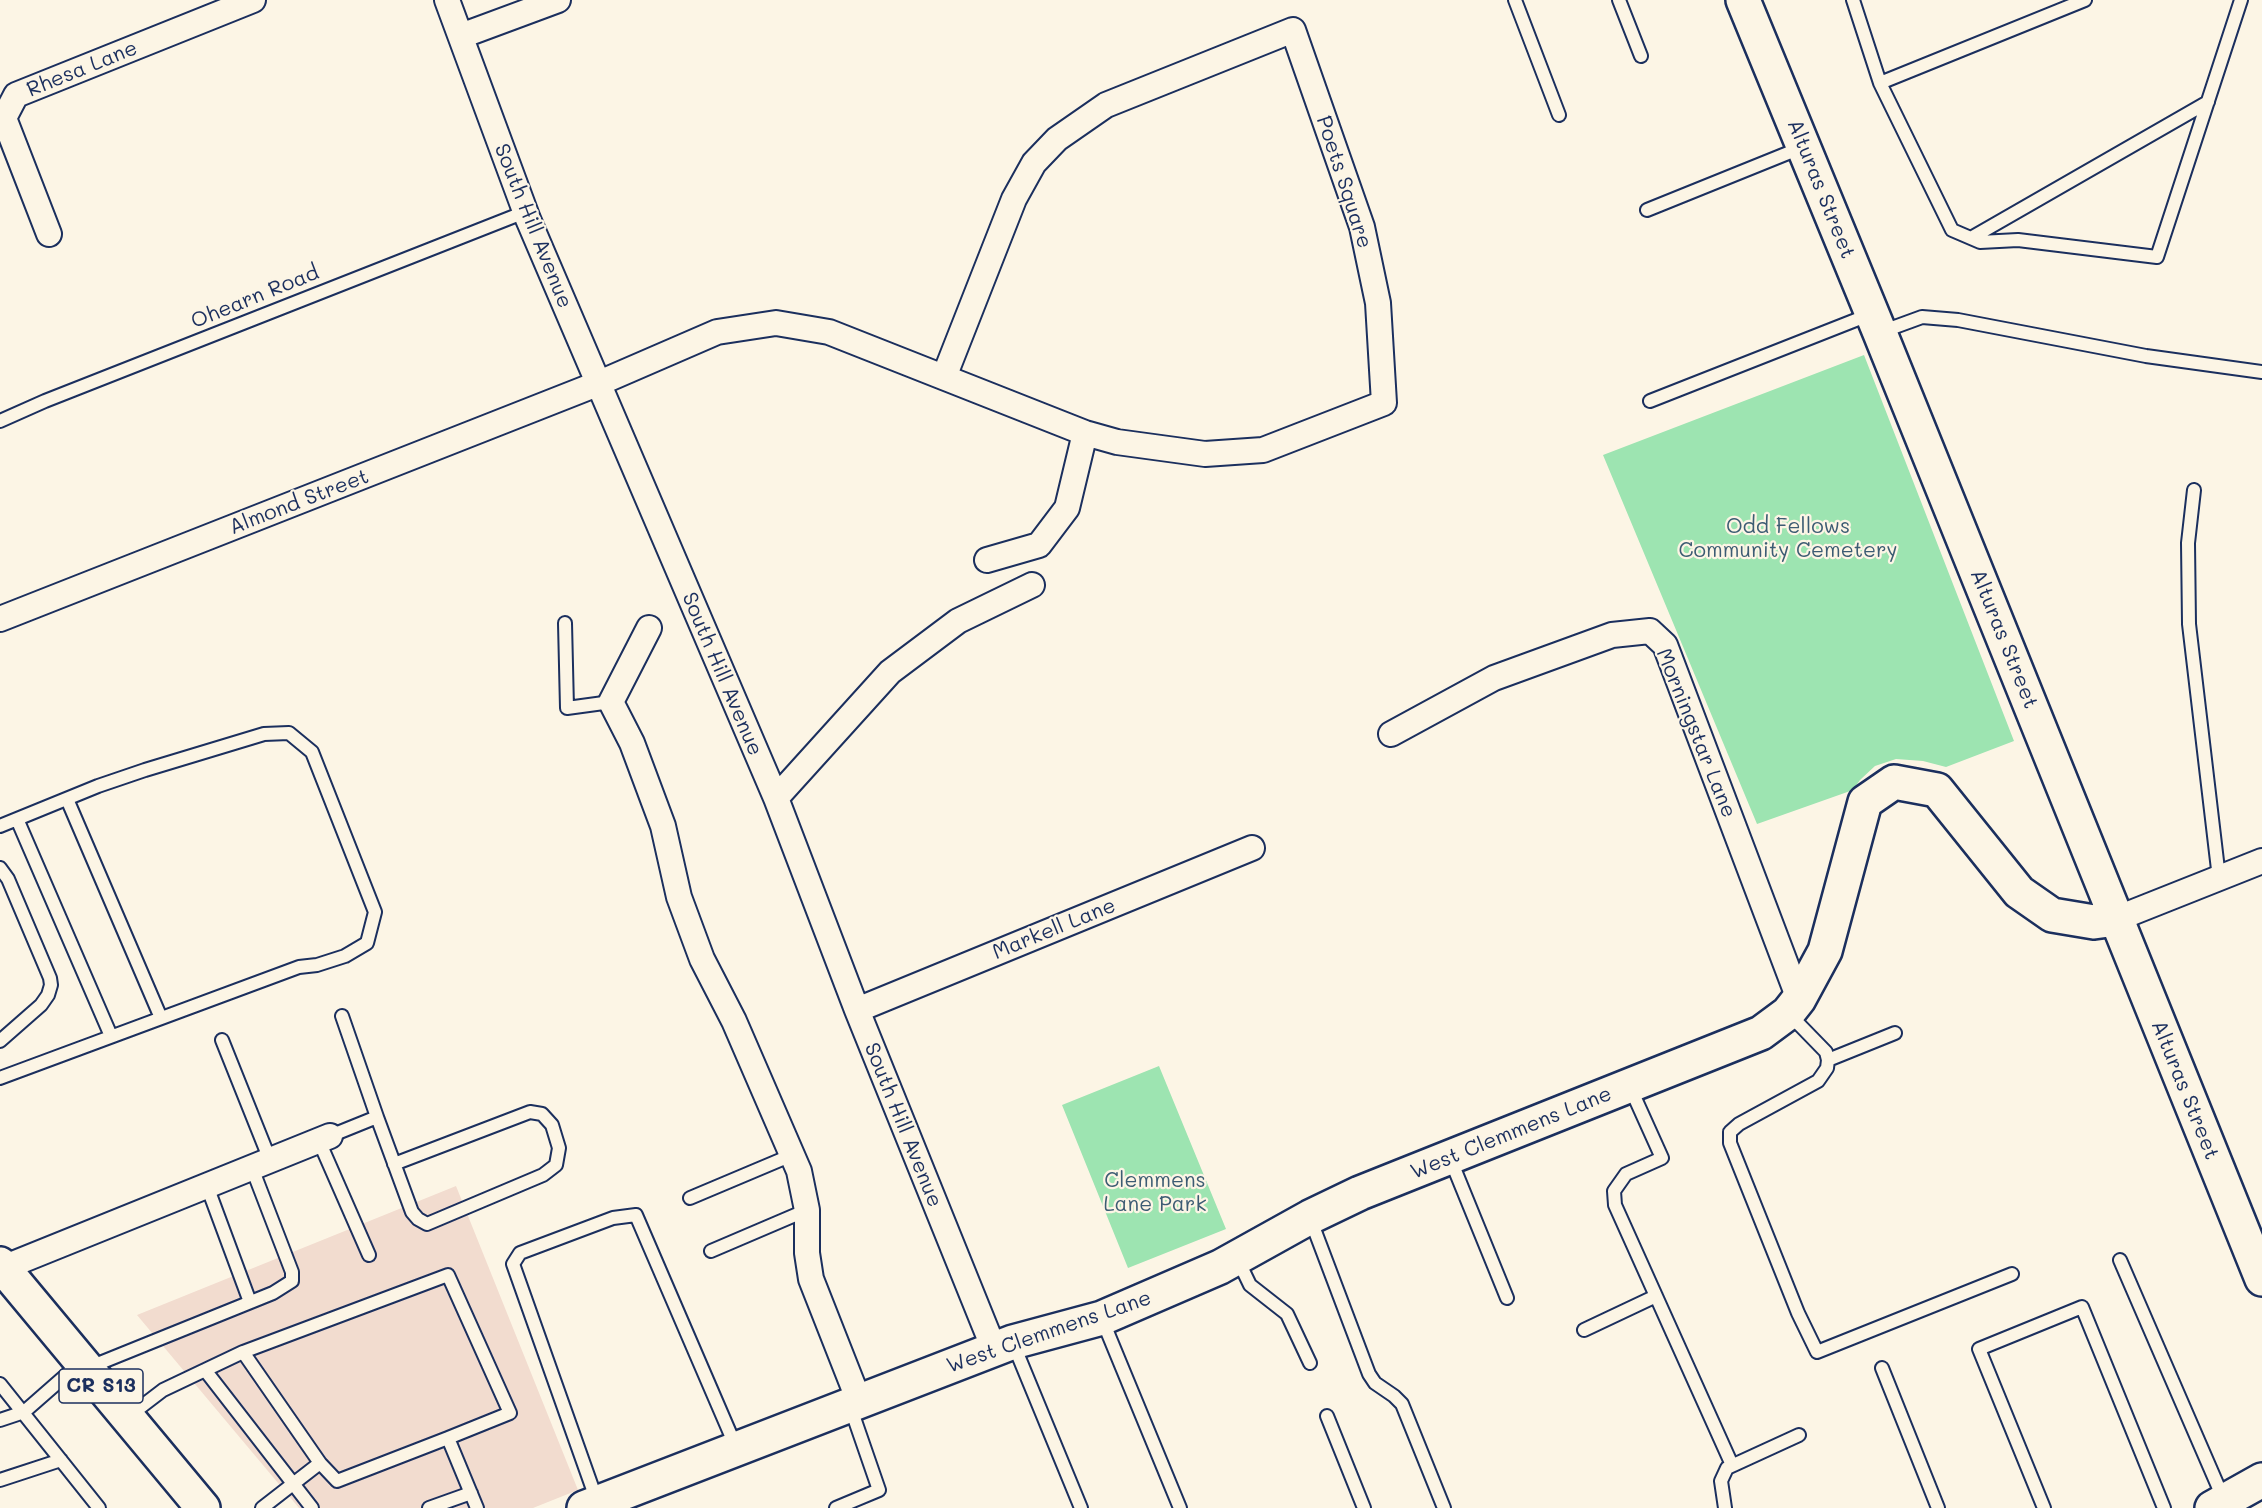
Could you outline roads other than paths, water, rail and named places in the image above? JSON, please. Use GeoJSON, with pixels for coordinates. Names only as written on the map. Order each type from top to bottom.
{"type":"FeatureCollection","features":[{"type":"Feature","properties":{"kind":"street","name":"Rhesa Lane"},"geometry":{"type":"LineString","coordinates":[[49,234],[4,118],[16,95],[253,0]]}},
{"type":"Feature","properties":{"kind":"street","name":"South Hill Avenue"},"geometry":{"type":"LineString","coordinates":[[447,0],[525,212],[776,798],[857,1010],[1003,1345]]}},
{"type":"Feature","properties":{"kind":"street"},"geometry":{"type":"LineString","coordinates":[[461,36],[558,0]]}},
{"type":"Feature","properties":{"kind":"street","name":"Alturas Street"},"geometry":{"type":"LineString","coordinates":[[1743,0],[2262,1279]]}},
{"type":"Feature","properties":{"kind":"street","name":"Poets Square"},"geometry":{"type":"LineString","coordinates":[[597,384],[717,332],[776,323],[829,332],[1085,433],[1117,442],[1205,454],[1263,450],[1384,404],[1378,303],[1362,227],[1293,30],[1106,105],[1057,139],[1034,163],[1014,199],[944,377]]}},
{"type":"Feature","properties":{"kind":"street","name":"Almond Street"},"geometry":{"type":"LineString","coordinates":[[0,619],[597,384]]}},
{"type":"Feature","properties":{"kind":"street"},"geometry":{"type":"LineString","coordinates":[[987,560],[1039,545],[1067,508],[1085,433]]}},
{"type":"Feature","properties":{"kind":"street"},"geometry":{"type":"LineString","coordinates":[[776,798],[890,672],[958,621],[1032,585]]}},
{"type":"Feature","properties":{"kind":"street"},"geometry":{"type":"LineString","coordinates":[[649,628],[611,702],[632,743],[663,826],[679,897],[702,959],[734,1021],[799,1172],[807,1210],[807,1253],[811,1279],[854,1403]]}},
{"type":"Feature","properties":{"kind":"street","name":"Morningstar Lane"},"geometry":{"type":"LineString","coordinates":[[1391,734],[1494,678],[1612,635],[1650,632],[1665,645],[1793,1006]]}},
{"type":"Feature","properties":{"kind":"street","name":"West Clemmens Lane"},"geometry":{"type":"LineString","coordinates":[[591,1505],[1003,1345],[1102,1318],[1237,1258],[1310,1217],[1360,1193],[1761,1033],[1793,1006],[1825,951],[1865,802],[1894,782],[1936,790],[2019,891],[2052,915],[2094,922],[2116,919],[2262,861]]}},
{"type":"Feature","properties":{"kind":"street","name":"Markell Lane"},"geometry":{"type":"LineString","coordinates":[[857,1010],[1252,848]]}},
{"type":"Feature","properties":{"kind":"street"},"geometry":{"type":"LineString","coordinates":[[2,1266],[324,1138]]}},
{"type":"Feature","properties":{"kind":"street","name":"CR S13"},"geometry":{"type":"LineString","coordinates":[[2,1266],[203,1508]]}},
{"type":"Feature","properties":{"kind":"street"},"geometry":{"type":"LineString","coordinates":[[2218,1504],[2262,1480]]}},
{"type":"Feature","properties":{"kind":"lane"},"geometry":{"type":"LineString","coordinates":[[1515,0],[1559,115]]}},
{"type":"Feature","properties":{"kind":"lane"},"geometry":{"type":"LineString","coordinates":[[1619,0],[1641,56]]}},
{"type":"Feature","properties":{"kind":"lane"},"geometry":{"type":"LineString","coordinates":[[1853,0],[1880,83],[1952,230],[1980,242],[2018,240],[2157,257],[2208,102],[2236,3]]}},
{"type":"Feature","properties":{"kind":"lane"},"geometry":{"type":"LineString","coordinates":[[1880,83],[2085,0]]}},
{"type":"Feature","properties":{"kind":"lane"},"geometry":{"type":"LineString","coordinates":[[1971,238],[2208,102]]}},
{"type":"Feature","properties":{"kind":"lane"},"geometry":{"type":"LineString","coordinates":[[1647,210],[1804,146]]}},
{"type":"Feature","properties":{"kind":"lane","name":"Ohearn Road"},"geometry":{"type":"LineString","coordinates":[[0,421],[45,401],[525,212]]}},
{"type":"Feature","properties":{"kind":"lane"},"geometry":{"type":"LineString","coordinates":[[1650,401],[1876,323],[1922,316],[1958,320],[2146,356],[2262,372]]}},
{"type":"Feature","properties":{"kind":"lane"},"geometry":{"type":"LineString","coordinates":[[2194,490],[2188,543],[2188,624],[2219,878]]}},
{"type":"Feature","properties":{"kind":"lane"},"geometry":{"type":"LineString","coordinates":[[565,623],[567,708],[611,702]]}},
{"type":"Feature","properties":{"kind":"lane"},"geometry":{"type":"LineString","coordinates":[[0,826],[67,798],[145,770],[264,734],[289,733],[312,752],[375,912],[367,943],[345,956],[317,965],[300,967],[0,1078]]}},
{"type":"Feature","properties":{"kind":"lane"},"geometry":{"type":"LineString","coordinates":[[67,798],[161,1018]]}},
{"type":"Feature","properties":{"kind":"lane"},"geometry":{"type":"LineString","coordinates":[[17,819],[111,1036]]}},
{"type":"Feature","properties":{"kind":"lane"},"geometry":{"type":"LineString","coordinates":[[0,868],[8,879],[51,985],[41,1005],[0,1041]]}},
{"type":"Feature","properties":{"kind":"lane"},"geometry":{"type":"LineString","coordinates":[[1793,1006],[1826,1052],[1827,1068],[1818,1081],[1739,1124],[1730,1132],[1730,1143],[1798,1313],[1817,1352],[2012,1274]]}},
{"type":"Feature","properties":{"kind":"lane"},"geometry":{"type":"LineString","coordinates":[[342,1016],[394,1164],[412,1212],[418,1219],[427,1224],[543,1175],[556,1165],[559,1149],[552,1125],[542,1114],[530,1112],[394,1164]]}},
{"type":"Feature","properties":{"kind":"lane"},"geometry":{"type":"LineString","coordinates":[[1828,1060],[1895,1034]]}},
{"type":"Feature","properties":{"kind":"lane"},"geometry":{"type":"LineString","coordinates":[[0,1420],[24,1412],[84,1365],[250,1302],[292,1281],[292,1272],[261,1164],[222,1040]]}},
{"type":"Feature","properties":{"kind":"lane"},"geometry":{"type":"LineString","coordinates":[[1630,1085],[1662,1158],[1626,1174],[1614,1191],[1615,1205],[1732,1465]]}},
{"type":"Feature","properties":{"kind":"lane"},"geometry":{"type":"LineString","coordinates":[[369,1255],[324,1138],[377,1117]]}},
{"type":"Feature","properties":{"kind":"lane"},"geometry":{"type":"LineString","coordinates":[[690,1198],[792,1155]]}},
{"type":"Feature","properties":{"kind":"lane"},"geometry":{"type":"LineString","coordinates":[[1450,1157],[1507,1298]]}},
{"type":"Feature","properties":{"kind":"lane"},"geometry":{"type":"LineString","coordinates":[[207,1186],[250,1302]]}},
{"type":"Feature","properties":{"kind":"lane"},"geometry":{"type":"LineString","coordinates":[[711,1251],[807,1210]]}},
{"type":"Feature","properties":{"kind":"lane"},"geometry":{"type":"LineString","coordinates":[[591,1505],[513,1264],[520,1253],[613,1218],[636,1215],[737,1448]]}},
{"type":"Feature","properties":{"kind":"lane"},"geometry":{"type":"LineString","coordinates":[[1310,1217],[1369,1374],[1376,1383],[1402,1404],[1444,1508]]}},
{"type":"Feature","properties":{"kind":"lane"},"geometry":{"type":"LineString","coordinates":[[1237,1258],[1250,1285],[1287,1314],[1310,1363]]}},
{"type":"Feature","properties":{"kind":"lane"},"geometry":{"type":"LineString","coordinates":[[2120,1260],[2218,1504]]}},
{"type":"Feature","properties":{"kind":"lane"},"geometry":{"type":"LineString","coordinates":[[127,1417],[163,1390],[243,1352],[448,1275],[510,1413],[337,1480],[320,1463],[243,1352]]}},
{"type":"Feature","properties":{"kind":"lane"},"geometry":{"type":"LineString","coordinates":[[1584,1330],[1656,1296]]}},
{"type":"Feature","properties":{"kind":"lane"},"geometry":{"type":"LineString","coordinates":[[2044,1508],[1979,1349],[2082,1307],[2164,1508]]}},
{"type":"Feature","properties":{"kind":"lane"},"geometry":{"type":"LineString","coordinates":[[1102,1318],[1180,1508]]}},
{"type":"Feature","properties":{"kind":"lane"},"geometry":{"type":"LineString","coordinates":[[1003,1345],[1081,1508]]}},
{"type":"Feature","properties":{"kind":"lane"},"geometry":{"type":"LineString","coordinates":[[1882,1368],[1938,1508]]}},
{"type":"Feature","properties":{"kind":"lane"},"geometry":{"type":"LineString","coordinates":[[205,1370],[312,1508]]}},
{"type":"Feature","properties":{"kind":"lane"},"geometry":{"type":"LineString","coordinates":[[0,1384],[61,1460],[94,1507]]}},
{"type":"Feature","properties":{"kind":"lane"},"geometry":{"type":"LineString","coordinates":[[836,1508],[879,1490],[854,1403]]}},
{"type":"Feature","properties":{"kind":"lane"},"geometry":{"type":"LineString","coordinates":[[1327,1416],[1364,1508]]}},
{"type":"Feature","properties":{"kind":"lane"},"geometry":{"type":"LineString","coordinates":[[1725,1508],[1721,1481],[1727,1468],[1799,1435]]}},
{"type":"Feature","properties":{"kind":"lane"},"geometry":{"type":"LineString","coordinates":[[448,1438],[477,1508]]}},
{"type":"Feature","properties":{"kind":"lane"},"geometry":{"type":"LineString","coordinates":[[0,1480],[61,1460]]}},
{"type":"Feature","properties":{"kind":"lane"},"geometry":{"type":"LineString","coordinates":[[262,1508],[320,1463]]}},
{"type":"Feature","properties":{"kind":"lane"},"geometry":{"type":"LineString","coordinates":[[429,1508],[471,1493]]}},
{"type":"Feature","properties":{"kind":"park label","name":"Odd Fellows Community Cemetery"},"geometry":{"type":"Point","coordinates":[1788,539]}},
{"type":"Feature","properties":{"kind":"park label","name":"Clemmens Lane Park"},"geometry":{"type":"Point","coordinates":[1155,1193]}}]}
